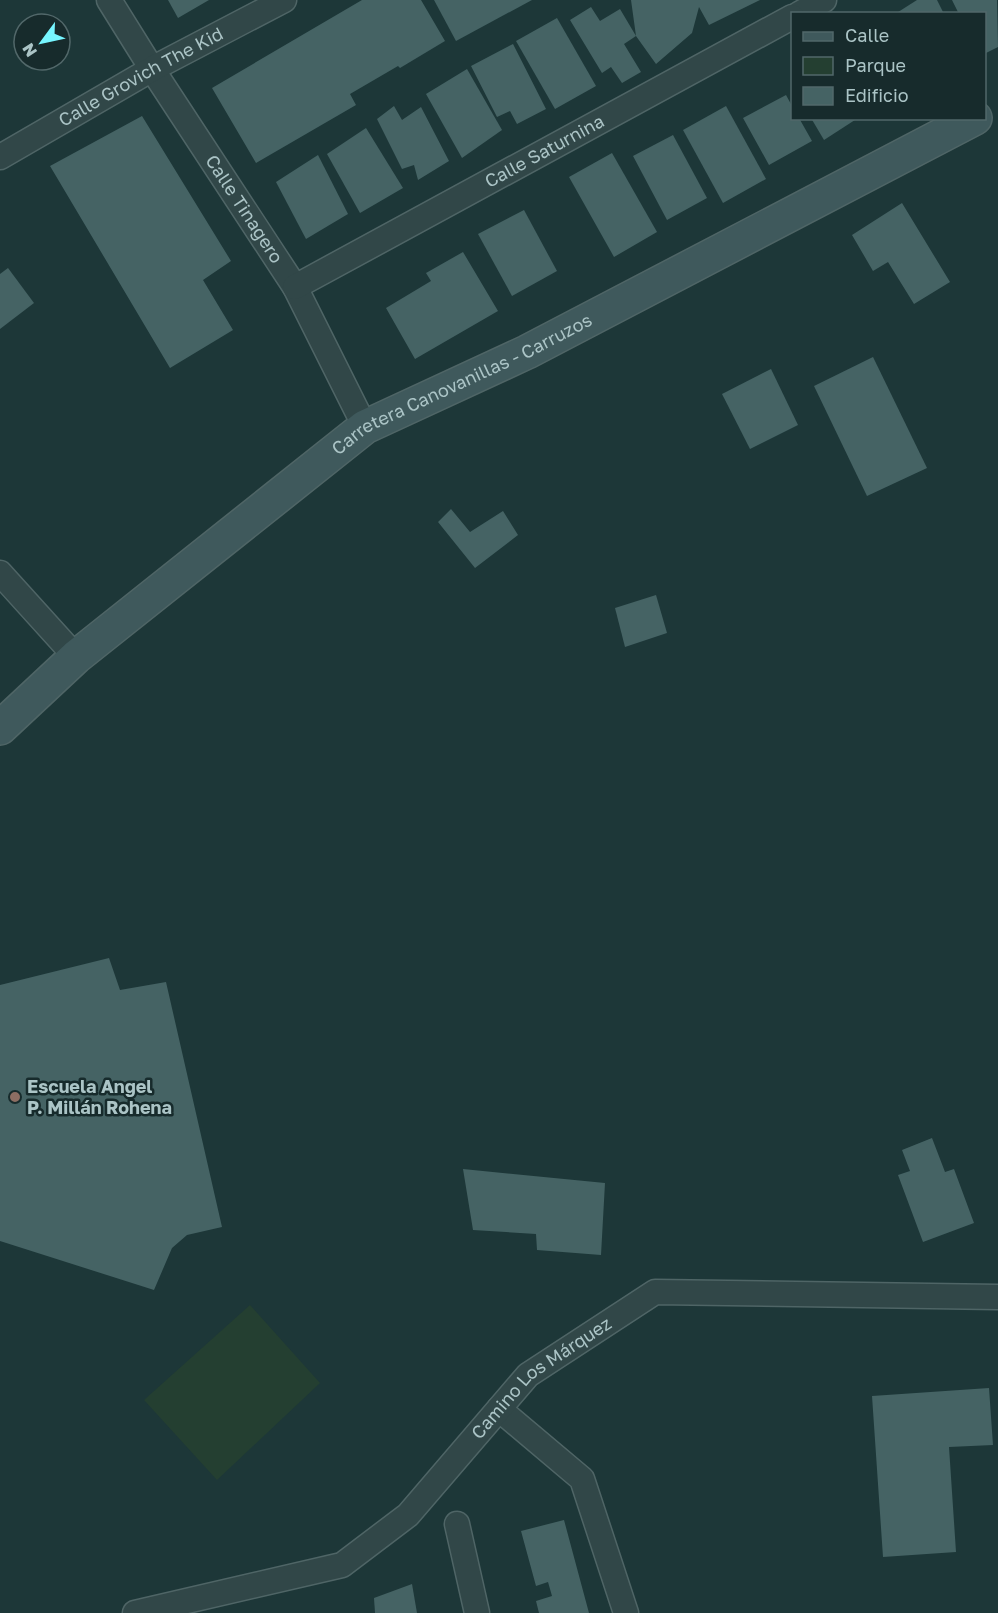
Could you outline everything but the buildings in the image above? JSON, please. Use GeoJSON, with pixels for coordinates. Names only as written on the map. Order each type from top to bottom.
{"type":"FeatureCollection","features":[{"type":"Feature","properties":{"kind":"street","name":"Calle Tinagero"},"geometry":{"type":"LineString","coordinates":[[109,0],[295,287],[365,427]]}},
{"type":"Feature","properties":{"kind":"street","name":"Calle Grovich The Kid"},"geometry":{"type":"LineString","coordinates":[[0,157],[152,69],[284,0]]}},
{"type":"Feature","properties":{"kind":"street"},"geometry":{"type":"LineString","coordinates":[[803,12],[824,0]]}},
{"type":"Feature","properties":{"kind":"street","name":"Calle Saturnina"},"geometry":{"type":"LineString","coordinates":[[295,287],[791,18]]}},
{"type":"Feature","properties":{"kind":"street","name":"Carretera Canovanillas - Carruzos"},"geometry":{"type":"LineString","coordinates":[[0,728],[76,657],[365,427],[527,352],[971,120]]}},
{"type":"Feature","properties":{"kind":"street"},"geometry":{"type":"LineString","coordinates":[[0,573],[76,657]]}},
{"type":"Feature","properties":{"kind":"street","name":"Camino Los Márquez"},"geometry":{"type":"LineString","coordinates":[[135,1613],[342,1565],[408,1515],[528,1375],[655,1292],[998,1297]]}},
{"type":"Feature","properties":{"kind":"street"},"geometry":{"type":"LineString","coordinates":[[499,1409],[582,1479],[626,1613]]}},
{"type":"Feature","properties":{"kind":"street"},"geometry":{"type":"LineString","coordinates":[[457,1524],[477,1613]]}},
{"type":"Feature","properties":{"kind":"green space"},"geometry":{"type":"Polygon","coordinates":[[[250,1305],[320,1383],[217,1480],[144,1400],[250,1305]]]}},
{"type":"Feature","properties":{"kind":"place","name":"Escuela Angel P. Millán Rohena"},"geometry":{"type":"Point","coordinates":[15,1097]}}]}
